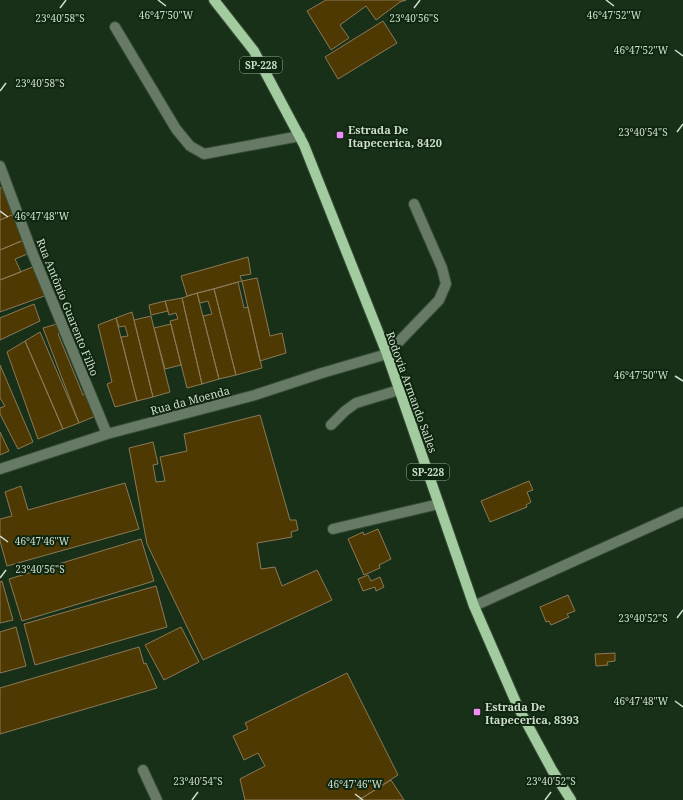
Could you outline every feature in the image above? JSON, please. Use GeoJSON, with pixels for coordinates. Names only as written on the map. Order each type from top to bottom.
{"type":"FeatureCollection","features":[{"type":"Feature","properties":{"kind":"main road","name":"Rodovia Armando Salles"},"geometry":{"type":"LineString","coordinates":[[214,0],[254,51],[300,136],[387,354],[474,606],[518,707],[552,770],[571,800]]}},
{"type":"Feature","properties":{"kind":"street"},"geometry":{"type":"LineString","coordinates":[[115,27],[176,130],[190,146],[204,154],[300,136]]}},
{"type":"Feature","properties":{"kind":"street","name":"Rua Antônio Guarento Filho"},"geometry":{"type":"LineString","coordinates":[[0,166],[32,252],[108,434]]}},
{"type":"Feature","properties":{"kind":"street"},"geometry":{"type":"LineString","coordinates":[[387,354],[439,300],[446,284],[442,268],[414,204]]}},
{"type":"Feature","properties":{"kind":"street","name":"Rua da Moenda"},"geometry":{"type":"LineString","coordinates":[[0,469],[108,434],[255,396],[322,373],[387,354]]}},
{"type":"Feature","properties":{"kind":"street"},"geometry":{"type":"LineString","coordinates":[[331,425],[344,411],[356,403],[399,390]]}},
{"type":"Feature","properties":{"kind":"street"},"geometry":{"type":"LineString","coordinates":[[333,529],[439,504]]}},
{"type":"Feature","properties":{"kind":"street"},"geometry":{"type":"LineString","coordinates":[[474,606],[683,512]]}},
{"type":"Feature","properties":{"kind":"street"},"geometry":{"type":"LineString","coordinates":[[143,770],[157,800]]}},
{"type":"Feature","properties":{"kind":"building"},"geometry":{"type":"Polygon","coordinates":[[[326,0],[406,0],[400,2],[376,20],[366,6],[340,25],[349,38],[331,50],[307,11],[326,0]]]}},
{"type":"Feature","properties":{"kind":"building"},"geometry":{"type":"Polygon","coordinates":[[[383,21],[397,43],[338,79],[325,57],[383,21]]]}},
{"type":"Feature","properties":{"kind":"building"},"geometry":{"type":"Polygon","coordinates":[[[2,187],[14,214],[0,220],[0,188],[2,187]]]}},
{"type":"Feature","properties":{"kind":"building"},"geometry":{"type":"Polygon","coordinates":[[[14,214],[24,240],[0,250],[0,220],[14,214]]]}},
{"type":"Feature","properties":{"kind":"building"},"geometry":{"type":"Polygon","coordinates":[[[24,240],[30,253],[15,259],[21,272],[0,280],[0,250],[24,240]]]}},
{"type":"Feature","properties":{"kind":"building"},"geometry":{"type":"Polygon","coordinates":[[[248,257],[251,274],[240,276],[242,281],[187,296],[181,276],[248,257]]]}},
{"type":"Feature","properties":{"kind":"building"},"geometry":{"type":"Polygon","coordinates":[[[35,266],[47,295],[0,312],[0,280],[35,266]]]}},
{"type":"Feature","properties":{"kind":"building"},"geometry":{"type":"Polygon","coordinates":[[[257,278],[270,336],[282,333],[286,353],[260,361],[242,281],[257,278]]]}},
{"type":"Feature","properties":{"kind":"building"},"geometry":{"type":"Polygon","coordinates":[[[238,282],[244,308],[248,307],[262,368],[236,375],[214,289],[238,282]]]}},
{"type":"Feature","properties":{"kind":"building"},"geometry":{"type":"Polygon","coordinates":[[[214,289],[236,375],[219,379],[203,316],[212,314],[208,301],[200,303],[197,293],[214,289]]]}},
{"type":"Feature","properties":{"kind":"building"},"geometry":{"type":"Polygon","coordinates":[[[197,293],[219,379],[202,384],[182,298],[197,293]]]}},
{"type":"Feature","properties":{"kind":"building"},"geometry":{"type":"Polygon","coordinates":[[[182,298],[202,384],[187,388],[170,321],[178,319],[176,313],[169,315],[165,301],[182,298]]]}},
{"type":"Feature","properties":{"kind":"building"},"geometry":{"type":"Polygon","coordinates":[[[165,301],[168,311],[151,315],[149,305],[165,301]]]}},
{"type":"Feature","properties":{"kind":"building"},"geometry":{"type":"Polygon","coordinates":[[[34,304],[40,321],[0,340],[0,318],[34,304]]]}},
{"type":"Feature","properties":{"kind":"building"},"geometry":{"type":"Polygon","coordinates":[[[132,312],[153,397],[137,401],[121,337],[128,336],[125,326],[119,327],[116,318],[132,312]]]}},
{"type":"Feature","properties":{"kind":"building"},"geometry":{"type":"Polygon","coordinates":[[[151,316],[170,392],[153,397],[134,320],[151,316]]]}},
{"type":"Feature","properties":{"kind":"building"},"geometry":{"type":"Polygon","coordinates":[[[116,318],[137,401],[115,407],[107,384],[112,382],[98,325],[116,318]]]}},
{"type":"Feature","properties":{"kind":"building"},"geometry":{"type":"Polygon","coordinates":[[[60,323],[63,332],[58,334],[83,395],[89,393],[98,415],[79,423],[43,328],[60,323]]]}},
{"type":"Feature","properties":{"kind":"building"},"geometry":{"type":"Polygon","coordinates":[[[171,324],[181,365],[165,369],[154,328],[171,324]]]}},
{"type":"Feature","properties":{"kind":"building"},"geometry":{"type":"Polygon","coordinates":[[[40,332],[79,423],[63,429],[25,341],[40,332]]]}},
{"type":"Feature","properties":{"kind":"building"},"geometry":{"type":"Polygon","coordinates":[[[25,341],[63,429],[38,439],[7,352],[25,341]]]}},
{"type":"Feature","properties":{"kind":"building"},"geometry":{"type":"Polygon","coordinates":[[[0,365],[33,442],[18,449],[0,414],[0,408],[5,406],[0,398],[0,365]]]}},
{"type":"Feature","properties":{"kind":"building"},"geometry":{"type":"Polygon","coordinates":[[[260,415],[290,520],[296,520],[298,530],[291,532],[292,537],[257,543],[261,569],[275,567],[282,586],[317,570],[332,600],[203,660],[147,544],[129,448],[153,442],[158,464],[153,465],[156,482],[165,481],[160,457],[187,451],[184,434],[260,415]]]}},
{"type":"Feature","properties":{"kind":"building"},"geometry":{"type":"Polygon","coordinates":[[[0,432],[9,451],[0,455],[0,432]]]}},
{"type":"Feature","properties":{"kind":"building"},"geometry":{"type":"Polygon","coordinates":[[[529,481],[533,490],[527,492],[531,502],[526,505],[527,507],[490,522],[481,501],[529,481]]]}},
{"type":"Feature","properties":{"kind":"building"},"geometry":{"type":"Polygon","coordinates":[[[125,483],[139,529],[7,566],[0,541],[0,519],[12,516],[5,492],[21,486],[28,510],[125,483]]]}},
{"type":"Feature","properties":{"kind":"building"},"geometry":{"type":"Polygon","coordinates":[[[378,529],[391,559],[379,565],[380,568],[364,575],[348,539],[363,532],[364,535],[378,529]]]}},
{"type":"Feature","properties":{"kind":"building"},"geometry":{"type":"Polygon","coordinates":[[[141,539],[154,581],[22,621],[9,579],[141,539]]]}},
{"type":"Feature","properties":{"kind":"building"},"geometry":{"type":"Polygon","coordinates":[[[368,575],[371,581],[380,577],[384,587],[376,591],[375,587],[363,591],[358,579],[368,575]]]}},
{"type":"Feature","properties":{"kind":"building"},"geometry":{"type":"Polygon","coordinates":[[[2,581],[13,620],[0,623],[0,582],[2,581]]]}},
{"type":"Feature","properties":{"kind":"building"},"geometry":{"type":"Polygon","coordinates":[[[156,586],[167,627],[35,665],[24,624],[156,586]]]}},
{"type":"Feature","properties":{"kind":"building"},"geometry":{"type":"Polygon","coordinates":[[[568,595],[575,611],[567,614],[569,617],[551,625],[549,621],[546,622],[540,607],[568,595]]]}},
{"type":"Feature","properties":{"kind":"building"},"geometry":{"type":"Polygon","coordinates":[[[16,627],[26,666],[0,673],[0,632],[16,627]]]}},
{"type":"Feature","properties":{"kind":"building"},"geometry":{"type":"Polygon","coordinates":[[[181,627],[199,662],[164,680],[145,645],[181,627]]]}},
{"type":"Feature","properties":{"kind":"building"},"geometry":{"type":"Polygon","coordinates":[[[139,647],[144,664],[146,663],[157,688],[0,734],[0,688],[139,647]]]}},
{"type":"Feature","properties":{"kind":"building"},"geometry":{"type":"Polygon","coordinates":[[[615,653],[615,661],[607,662],[608,665],[596,666],[595,654],[615,653]]]}},
{"type":"Feature","properties":{"kind":"building"},"geometry":{"type":"Polygon","coordinates":[[[347,673],[398,775],[359,800],[245,800],[240,779],[265,766],[258,753],[244,760],[233,736],[248,729],[245,723],[347,673]]]}},
{"type":"Feature","properties":{"kind":"building"},"geometry":{"type":"Polygon","coordinates":[[[391,780],[404,800],[359,800],[391,780]]]}},
{"type":"Feature","properties":{"kind":"place","name":"Estrada De Itapecerica, 8420"},"geometry":{"type":"Point","coordinates":[340,135]}},
{"type":"Feature","properties":{"kind":"place","name":"Estrada De Itapecerica, 8393"},"geometry":{"type":"Point","coordinates":[477,712]}}]}
